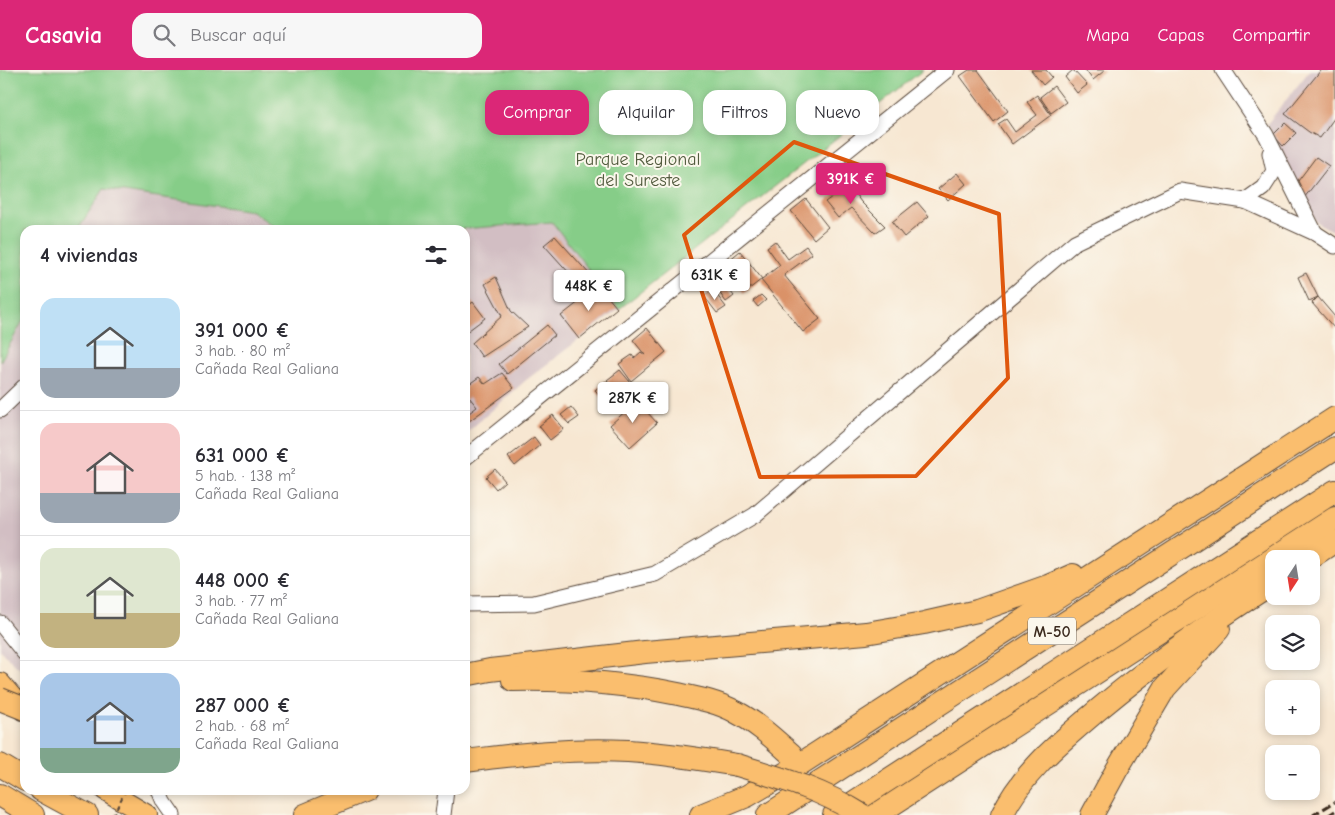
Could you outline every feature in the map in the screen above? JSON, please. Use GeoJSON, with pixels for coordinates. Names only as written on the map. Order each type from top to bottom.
{"type":"FeatureCollection","features":[{"type":"Feature","properties":{"kind":"highway"},"geometry":{"type":"LineString","coordinates":[[701,815],[747,796],[791,770],[1335,418]]}},
{"type":"Feature","properties":{"kind":"highway","name":"M-50"},"geometry":{"type":"LineString","coordinates":[[768,815],[1335,448]]}},
{"type":"Feature","properties":{"kind":"highway","name":"M-50"},"geometry":{"type":"LineString","coordinates":[[834,815],[1335,491]]}},
{"type":"Feature","properties":{"kind":"highway"},"geometry":{"type":"LineString","coordinates":[[876,815],[1335,518]]}},
{"type":"Feature","properties":{"kind":"highway"},"geometry":{"type":"LineString","coordinates":[[1320,551],[1335,541]]}},
{"type":"Feature","properties":{"kind":"highway"},"geometry":{"type":"LineString","coordinates":[[470,674],[490,670],[635,654],[866,633],[924,623],[977,611],[1048,586],[1091,566],[1122,555]]}},
{"type":"Feature","properties":{"kind":"highway"},"geometry":{"type":"LineString","coordinates":[[1002,815],[1034,768],[1075,729],[1132,682],[1203,629],[1265,588]]}},
{"type":"Feature","properties":{"kind":"highway"},"geometry":{"type":"LineString","coordinates":[[1092,815],[1166,688],[1223,624],[1265,589]]}},
{"type":"Feature","properties":{"kind":"highway"},"geometry":{"type":"LineString","coordinates":[[470,682],[559,680],[641,686],[704,699],[742,716],[763,729],[791,754]]}},
{"type":"Feature","properties":{"kind":"highway"},"geometry":{"type":"LineString","coordinates":[[470,760],[530,752],[627,751],[680,756],[737,766],[815,790],[841,802],[862,815]]}},
{"type":"Feature","properties":{"kind":"highway"},"geometry":{"type":"LineString","coordinates":[[0,765],[20,777]]}},
{"type":"Feature","properties":{"kind":"highway"},"geometry":{"type":"LineString","coordinates":[[0,795],[33,815]]}},
{"type":"Feature","properties":{"kind":"highway"},"geometry":{"type":"LineString","coordinates":[[50,795],[87,815]]}},
{"type":"Feature","properties":{"kind":"highway"},"geometry":{"type":"LineString","coordinates":[[305,815],[353,795]]}},
{"type":"Feature","properties":{"kind":"main road"},"geometry":{"type":"LineString","coordinates":[[113,795],[147,815]]}},
{"type":"Feature","properties":{"kind":"street"},"geometry":{"type":"LineString","coordinates":[[470,454],[947,70]]}},
{"type":"Feature","properties":{"kind":"street"},"geometry":{"type":"LineString","coordinates":[[1223,70],[1266,135],[1315,233]]}},
{"type":"Feature","properties":{"kind":"street"},"geometry":{"type":"LineString","coordinates":[[1245,201],[1263,188],[1274,171],[1266,135]]}},
{"type":"Feature","properties":{"kind":"street"},"geometry":{"type":"LineString","coordinates":[[470,604],[534,603],[655,574],[755,515],[1075,242],[1180,191],[1245,201],[1315,233],[1335,246]]}},
{"type":"Feature","properties":{"kind":"street"},"geometry":{"type":"LineString","coordinates":[[0,410],[20,391]]}},
{"type":"Feature","properties":{"kind":"street"},"geometry":{"type":"LineString","coordinates":[[0,623],[20,648]]}},
{"type":"Feature","properties":{"kind":"street"},"geometry":{"type":"LineString","coordinates":[[161,795],[173,815]]}},
{"type":"Feature","properties":{"kind":"street"},"geometry":{"type":"LineString","coordinates":[[444,815],[446,795]]}},
{"type":"Feature","properties":{"kind":"path"},"geometry":{"type":"LineString","coordinates":[[112,815],[123,795]]}},
{"type":"Feature","properties":{"kind":"highlighted area"},"geometry":{"type":"Polygon","coordinates":[[[794,142],[999,214],[1008,378],[916,476],[760,477],[684,235],[794,142]]]}},
{"type":"Feature","properties":{"kind":"shaded area"},"geometry":{"type":"Polygon","coordinates":[[[1310,70],[1335,70],[1335,232],[1316,222],[1267,124],[1310,70]]]}},
{"type":"Feature","properties":{"kind":"shaded area"},"geometry":{"type":"Polygon","coordinates":[[[103,189],[252,211],[272,225],[80,225],[103,189]]]}},
{"type":"Feature","properties":{"kind":"shaded area"},"geometry":{"type":"Polygon","coordinates":[[[552,222],[619,309],[525,381],[470,430],[470,228],[552,222]]]}},
{"type":"Feature","properties":{"kind":"shaded area"},"geometry":{"type":"Polygon","coordinates":[[[20,326],[20,669],[0,650],[0,362],[20,326]]]}},
{"type":"Feature","properties":{"kind":"green space","name":"Parque Regional del Sureste"},"geometry":{"type":"Polygon","coordinates":[[[0,70],[923,70],[879,105],[879,90],[796,90],[796,135],[840,135],[619,309],[552,222],[470,228],[470,225],[272,225],[252,211],[104,189],[80,225],[20,225],[20,326],[0,362],[0,70]]]}},
{"type":"Feature","properties":{"kind":"building"},"geometry":{"type":"Polygon","coordinates":[[[969,70],[978,70],[1008,111],[994,122],[960,76],[969,70]]]}},
{"type":"Feature","properties":{"kind":"building"},"geometry":{"type":"Polygon","coordinates":[[[1031,70],[1046,70],[1052,77],[1043,85],[1031,70]]]}},
{"type":"Feature","properties":{"kind":"building"},"geometry":{"type":"Polygon","coordinates":[[[1073,70],[1087,85],[1077,93],[1065,77],[1073,70]]]}},
{"type":"Feature","properties":{"kind":"building"},"geometry":{"type":"Polygon","coordinates":[[[1085,70],[1104,70],[1104,71],[1093,80],[1085,70]]]}},
{"type":"Feature","properties":{"kind":"building"},"geometry":{"type":"Polygon","coordinates":[[[1321,70],[1335,70],[1335,117],[1320,138],[1285,114],[1321,70]]]}},
{"type":"Feature","properties":{"kind":"building"},"geometry":{"type":"Polygon","coordinates":[[[1054,86],[1066,102],[1051,113],[1040,97],[1054,86]]]}},
{"type":"Feature","properties":{"kind":"building"},"geometry":{"type":"Polygon","coordinates":[[[1037,95],[1051,115],[1012,144],[998,124],[1006,119],[1015,132],[1037,115],[1027,102],[1037,95]]]}},
{"type":"Feature","properties":{"kind":"building"},"geometry":{"type":"Polygon","coordinates":[[[1285,123],[1296,133],[1283,146],[1273,135],[1285,123]]]}},
{"type":"Feature","properties":{"kind":"building"},"geometry":{"type":"Polygon","coordinates":[[[1316,157],[1329,166],[1304,198],[1295,181],[1298,181],[1316,157]]]}},
{"type":"Feature","properties":{"kind":"building"},"geometry":{"type":"Polygon","coordinates":[[[957,173],[966,184],[948,200],[938,189],[957,173]]]}},
{"type":"Feature","properties":{"kind":"building"},"geometry":{"type":"Polygon","coordinates":[[[841,174],[861,202],[885,226],[875,233],[851,208],[838,218],[825,202],[839,192],[832,181],[841,174]]]}},
{"type":"Feature","properties":{"kind":"building"},"geometry":{"type":"Polygon","coordinates":[[[806,199],[828,227],[814,239],[791,211],[806,199]]]}},
{"type":"Feature","properties":{"kind":"building"},"geometry":{"type":"Polygon","coordinates":[[[917,202],[929,216],[904,237],[892,222],[917,202]]]}},
{"type":"Feature","properties":{"kind":"building"},"geometry":{"type":"Polygon","coordinates":[[[555,236],[592,277],[581,286],[544,245],[555,236]]]}},
{"type":"Feature","properties":{"kind":"building"},"geometry":{"type":"Polygon","coordinates":[[[775,241],[788,259],[806,246],[812,254],[784,275],[820,319],[803,332],[761,280],[780,265],[767,247],[775,241]]]}},
{"type":"Feature","properties":{"kind":"building"},"geometry":{"type":"Polygon","coordinates":[[[740,251],[762,279],[744,293],[722,266],[740,251]]]}},
{"type":"Feature","properties":{"kind":"building"},"geometry":{"type":"Polygon","coordinates":[[[1306,273],[1318,297],[1309,301],[1298,277],[1306,273]]]}},
{"type":"Feature","properties":{"kind":"building"},"geometry":{"type":"Polygon","coordinates":[[[496,277],[511,311],[528,327],[482,357],[472,343],[502,316],[485,284],[496,277]]]}},
{"type":"Feature","properties":{"kind":"building"},"geometry":{"type":"Polygon","coordinates":[[[724,283],[734,296],[726,302],[717,289],[724,283]]]}},
{"type":"Feature","properties":{"kind":"building"},"geometry":{"type":"Polygon","coordinates":[[[599,286],[617,308],[579,339],[561,316],[599,286]]]}},
{"type":"Feature","properties":{"kind":"building"},"geometry":{"type":"Polygon","coordinates":[[[713,290],[726,307],[717,313],[704,296],[713,290]]]}},
{"type":"Feature","properties":{"kind":"building"},"geometry":{"type":"Polygon","coordinates":[[[761,295],[766,300],[758,307],[753,301],[761,295]]]}},
{"type":"Feature","properties":{"kind":"building"},"geometry":{"type":"Polygon","coordinates":[[[1318,297],[1335,317],[1335,329],[1312,303],[1318,297]]]}},
{"type":"Feature","properties":{"kind":"building"},"geometry":{"type":"Polygon","coordinates":[[[473,302],[485,318],[470,329],[470,304],[473,302]]]}},
{"type":"Feature","properties":{"kind":"building"},"geometry":{"type":"Polygon","coordinates":[[[547,325],[555,335],[507,374],[499,364],[547,325]]]}},
{"type":"Feature","properties":{"kind":"building"},"geometry":{"type":"Polygon","coordinates":[[[647,328],[666,352],[631,381],[619,364],[632,355],[634,358],[641,352],[645,355],[633,340],[647,328]]]}},
{"type":"Feature","properties":{"kind":"building"},"geometry":{"type":"Polygon","coordinates":[[[620,370],[630,382],[616,392],[607,380],[620,370]]]}},
{"type":"Feature","properties":{"kind":"building"},"geometry":{"type":"Polygon","coordinates":[[[502,373],[514,388],[470,420],[470,412],[477,407],[470,398],[470,383],[479,377],[485,384],[502,373]]]}},
{"type":"Feature","properties":{"kind":"building"},"geometry":{"type":"Polygon","coordinates":[[[606,381],[615,392],[605,401],[595,390],[606,381]]]}},
{"type":"Feature","properties":{"kind":"building"},"geometry":{"type":"Polygon","coordinates":[[[637,401],[657,423],[630,447],[610,425],[637,401]]]}},
{"type":"Feature","properties":{"kind":"building"},"geometry":{"type":"Polygon","coordinates":[[[571,407],[579,417],[569,424],[561,415],[571,407]]]}},
{"type":"Feature","properties":{"kind":"building"},"geometry":{"type":"Polygon","coordinates":[[[553,415],[564,429],[550,440],[539,426],[553,415]]]}},
{"type":"Feature","properties":{"kind":"building"},"geometry":{"type":"Polygon","coordinates":[[[534,437],[540,445],[515,466],[508,457],[534,437]]]}},
{"type":"Feature","properties":{"kind":"building"},"geometry":{"type":"Polygon","coordinates":[[[495,469],[505,481],[496,489],[486,477],[495,469]]]}},
{"type":"Feature","properties":{"kind":"railway"},"geometry":{"type":"LineString","coordinates":[[1313,815],[1335,802]]}},
{"type":"Feature","properties":{"kind":"railway"},"geometry":{"type":"LineString","coordinates":[[1329,815],[1335,811]]}}]}
